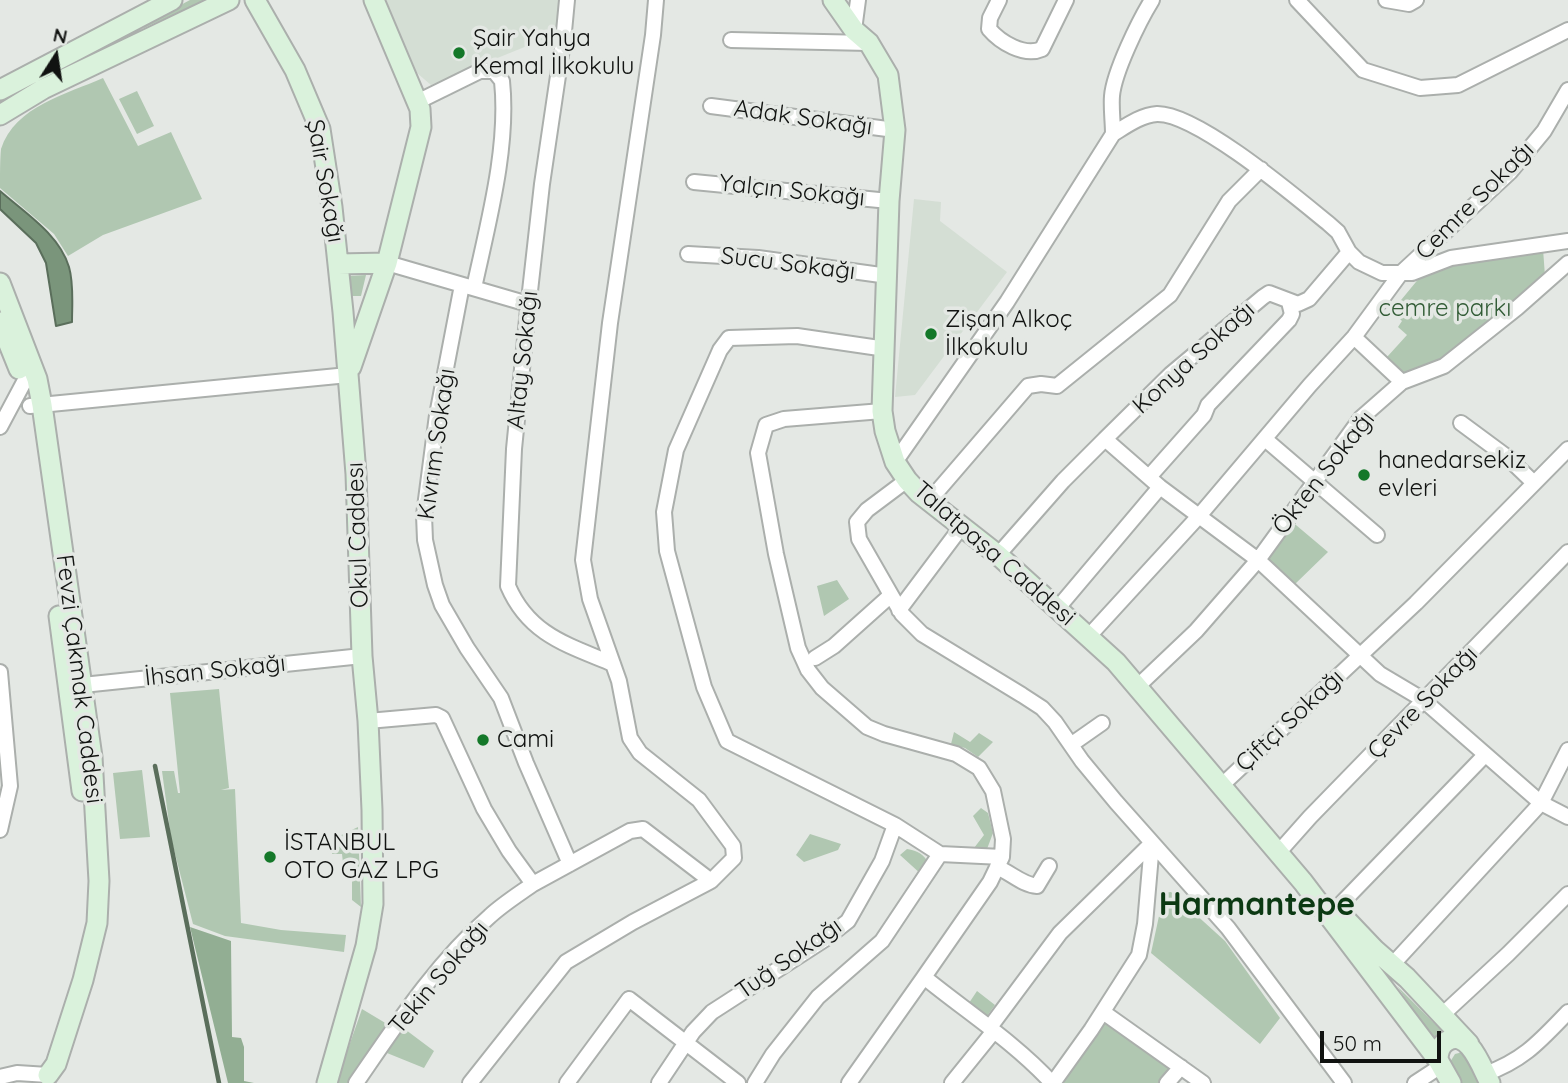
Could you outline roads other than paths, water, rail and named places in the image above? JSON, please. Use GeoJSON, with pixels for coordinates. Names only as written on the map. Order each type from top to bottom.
{"type":"FeatureCollection","features":[{"type":"Feature","properties":{"kind":"main road"},"geometry":{"type":"LineString","coordinates":[[0,90],[155,6],[172,0]]}},
{"type":"Feature","properties":{"kind":"main road"},"geometry":{"type":"LineString","coordinates":[[2,116],[43,89],[231,0],[247,0]]}},
{"type":"Feature","properties":{"kind":"main road","name":"Şair Sokağı"},"geometry":{"type":"LineString","coordinates":[[255,0],[295,70],[318,122],[332,207],[348,375]]}},
{"type":"Feature","properties":{"kind":"main road","name":"Okul Caddesı"},"geometry":{"type":"LineString","coordinates":[[327,1083],[373,917],[368,721],[362,656],[356,474],[348,375],[387,263],[421,127],[420,109],[374,0]]}},
{"type":"Feature","properties":{"kind":"main road","name":"Talatpaşa Caddesi"},"geometry":{"type":"LineString","coordinates":[[833,0],[888,75],[895,130],[882,411],[895,462],[907,480],[929,501],[998,555],[1116,662],[1303,882],[1440,1063],[1451,1083]]}},
{"type":"Feature","properties":{"kind":"main road"},"geometry":{"type":"LineString","coordinates":[[338,264],[387,263]]}},
{"type":"Feature","properties":{"kind":"main road","name":"Fevzi Çakmak Caddesi"},"geometry":{"type":"LineString","coordinates":[[0,284],[4,319],[24,382],[36,405]]}},
{"type":"Feature","properties":{"kind":"main road","name":"Fevzi Çakmak Caddesi"},"geometry":{"type":"LineString","coordinates":[[4,319],[37,379],[36,405],[76,686],[88,845],[88,921],[73,977],[45,1060],[47,1079]]}},
{"type":"Feature","properties":{"kind":"main road","name":"Talatpaşa Caddesi"},"geometry":{"type":"LineString","coordinates":[[1303,882],[1336,909],[1469,1044],[1487,1079]]}},
{"type":"Feature","properties":{"kind":"main road"},"geometry":{"type":"LineString","coordinates":[[1440,1063],[1440,1049],[1448,1040],[1459,1039],[1469,1044]]}},
{"type":"Feature","properties":{"kind":"street","name":"Altay Sokağı"},"geometry":{"type":"LineString","coordinates":[[566,0],[564,42],[542,184],[528,304],[514,449],[508,586],[518,607],[541,631],[613,664]]}},
{"type":"Feature","properties":{"kind":"street"},"geometry":{"type":"LineString","coordinates":[[470,1083],[566,962],[633,922],[711,881],[734,858],[733,846],[699,800],[640,753],[630,738],[619,681],[590,599],[583,560],[610,323],[656,0]]}},
{"type":"Feature","properties":{"kind":"street"},"geometry":{"type":"LineString","coordinates":[[732,40],[862,36],[858,0]]}},
{"type":"Feature","properties":{"kind":"street"},"geometry":{"type":"LineString","coordinates":[[999,0],[990,18],[989,29],[997,38],[1020,49],[1035,51],[1042,49],[1066,0]]}},
{"type":"Feature","properties":{"kind":"street"},"geometry":{"type":"LineString","coordinates":[[1113,134],[1112,93],[1140,18],[1152,0]]}},
{"type":"Feature","properties":{"kind":"street"},"geometry":{"type":"LineString","coordinates":[[1297,0],[1363,70],[1420,88],[1458,85],[1568,30]]}},
{"type":"Feature","properties":{"kind":"street"},"geometry":{"type":"LineString","coordinates":[[1386,0],[1409,4],[1416,0]]}},
{"type":"Feature","properties":{"kind":"street","name":"Kıvrım Sokağı"},"geometry":{"type":"LineString","coordinates":[[417,102],[480,71],[494,71],[502,81],[494,206],[468,286],[438,415],[424,514],[425,540],[442,605],[501,698],[570,864]]}},
{"type":"Feature","properties":{"kind":"street","name":"Cemre Sokağı"},"geometry":{"type":"LineString","coordinates":[[1088,636],[1199,516],[1354,337],[1401,274],[1510,172],[1544,131],[1568,90]]}},
{"type":"Feature","properties":{"kind":"street","name":"Adak Sokağı"},"geometry":{"type":"LineString","coordinates":[[711,106],[895,130]]}},
{"type":"Feature","properties":{"kind":"street"},"geometry":{"type":"LineString","coordinates":[[895,462],[1007,302],[1113,134],[1133,122],[1158,114],[1184,121],[1205,131],[1261,169],[1329,224],[1338,232],[1349,252],[1359,262],[1382,273],[1412,273],[1451,258],[1568,241]]}},
{"type":"Feature","properties":{"kind":"street"},"geometry":{"type":"LineString","coordinates":[[929,501],[1028,386],[1057,386],[1170,295],[1229,201],[1261,169]]}},
{"type":"Feature","properties":{"kind":"street","name":"Yalçın Sokağı"},"geometry":{"type":"LineString","coordinates":[[694,182],[890,201]]}},
{"type":"Feature","properties":{"kind":"street"},"geometry":{"type":"LineString","coordinates":[[1057,609],[1204,415],[1208,405],[1289,320],[1292,314],[1289,302],[1298,304],[1309,299],[1349,252]]}},
{"type":"Feature","properties":{"kind":"street","name":"Sucu Sokağı"},"geometry":{"type":"LineString","coordinates":[[688,254],[758,258],[888,276]]}},
{"type":"Feature","properties":{"kind":"street","name":"Ökten Sokağı"},"geometry":{"type":"LineString","coordinates":[[1137,687],[1196,631],[1258,560],[1361,418],[1402,382],[1444,366],[1517,309],[1568,262]]}},
{"type":"Feature","properties":{"kind":"street"},"geometry":{"type":"LineString","coordinates":[[387,263],[528,304]]}},
{"type":"Feature","properties":{"kind":"street","name":"Konya Sokağı"},"geometry":{"type":"LineString","coordinates":[[1105,439],[1171,374],[1263,297],[1269,293],[1289,302]]}},
{"type":"Feature","properties":{"kind":"street"},"geometry":{"type":"LineString","coordinates":[[886,349],[797,337],[729,338],[720,350],[683,432],[669,480],[664,512],[667,551],[705,687],[727,741],[895,825],[940,854],[1000,862],[1027,884],[1037,886],[1049,866]]}},
{"type":"Feature","properties":{"kind":"street"},"geometry":{"type":"LineString","coordinates":[[1354,337],[1402,382]]}},
{"type":"Feature","properties":{"kind":"street"},"geometry":{"type":"LineString","coordinates":[[36,405],[348,375]]}},
{"type":"Feature","properties":{"kind":"street"},"geometry":{"type":"LineString","coordinates":[[0,426],[24,382]]}},
{"type":"Feature","properties":{"kind":"street"},"geometry":{"type":"LineString","coordinates":[[849,1083],[990,882],[1000,862],[1003,839],[993,791],[979,768],[956,754],[867,727],[822,688],[808,670],[798,648],[776,554],[758,453],[766,425],[785,419],[882,411]]}},
{"type":"Feature","properties":{"kind":"street"},"geometry":{"type":"LineString","coordinates":[[1461,423],[1507,457],[1534,483]]}},
{"type":"Feature","properties":{"kind":"street"},"geometry":{"type":"LineString","coordinates":[[998,555],[1063,481],[1105,439],[1154,482],[1258,560],[1380,674],[1424,701],[1541,803],[1568,817]]}},
{"type":"Feature","properties":{"kind":"street"},"geometry":{"type":"LineString","coordinates":[[1265,439],[1377,535]]}},
{"type":"Feature","properties":{"kind":"street","name":"Çiftçi Sokağı"},"geometry":{"type":"LineString","coordinates":[[1220,786],[1416,603],[1568,449]]}},
{"type":"Feature","properties":{"kind":"street"},"geometry":{"type":"LineString","coordinates":[[907,480],[867,510],[857,522],[859,539],[899,610],[922,634],[1042,708],[1072,744],[1082,761],[1228,928],[1344,1083]]}},
{"type":"Feature","properties":{"kind":"street"},"geometry":{"type":"LineString","coordinates":[[899,610],[962,526]]}},
{"type":"Feature","properties":{"kind":"street","name":"Çevre Sokağı"},"geometry":{"type":"LineString","coordinates":[[1278,853],[1568,552]]}},
{"type":"Feature","properties":{"kind":"street"},"geometry":{"type":"LineString","coordinates":[[815,658],[834,646],[891,596]]}},
{"type":"Feature","properties":{"kind":"street","name":"İhsan Sokağı"},"geometry":{"type":"LineString","coordinates":[[76,686],[362,656]]}},
{"type":"Feature","properties":{"kind":"street"},"geometry":{"type":"LineString","coordinates":[[0,673],[5,787],[0,830]]}},
{"type":"Feature","properties":{"kind":"street"},"geometry":{"type":"LineString","coordinates":[[368,721],[436,715],[442,718],[484,809],[533,884]]}},
{"type":"Feature","properties":{"kind":"street"},"geometry":{"type":"LineString","coordinates":[[1072,744],[1101,723]]}},
{"type":"Feature","properties":{"kind":"street"},"geometry":{"type":"LineString","coordinates":[[1392,965],[1541,803],[1568,750]]}},
{"type":"Feature","properties":{"kind":"street"},"geometry":{"type":"LineString","coordinates":[[1336,909],[1485,755]]}},
{"type":"Feature","properties":{"kind":"street","name":"Tuğ Sokağı"},"geometry":{"type":"LineString","coordinates":[[659,1083],[702,1021],[712,1012],[825,939],[848,921],[882,861],[895,825]]}},
{"type":"Feature","properties":{"kind":"street","name":"Tekin Sokağı"},"geometry":{"type":"LineString","coordinates":[[356,1083],[412,1003],[449,958],[490,916],[533,884],[630,831],[643,829],[711,881]]}},
{"type":"Feature","properties":{"kind":"street"},"geometry":{"type":"LineString","coordinates":[[924,977],[992,1029],[1053,1083],[1103,1012],[1141,949],[1152,843]]}},
{"type":"Feature","properties":{"kind":"street"},"geometry":{"type":"LineString","coordinates":[[952,1083],[1060,933],[1152,843]]}},
{"type":"Feature","properties":{"kind":"street"},"geometry":{"type":"LineString","coordinates":[[755,1083],[773,1054],[818,997],[882,941],[940,854]]}},
{"type":"Feature","properties":{"kind":"street"},"geometry":{"type":"LineString","coordinates":[[1441,1016],[1568,894]]}},
{"type":"Feature","properties":{"kind":"street"},"geometry":{"type":"LineString","coordinates":[[567,1083],[629,999],[738,1083]]}},
{"type":"Feature","properties":{"kind":"street"},"geometry":{"type":"LineString","coordinates":[[1103,1012],[1203,1083]]}},
{"type":"Feature","properties":{"kind":"street"},"geometry":{"type":"LineString","coordinates":[[1487,1079],[1534,1047],[1568,1012]]}},
{"type":"Feature","properties":{"kind":"street"},"geometry":{"type":"LineString","coordinates":[[1415,1083],[1440,1063]]}},
{"type":"Feature","properties":{"kind":"street"},"geometry":{"type":"LineString","coordinates":[[1167,1083],[1181,1067]]}},
{"type":"Feature","properties":{"kind":"street"},"geometry":{"type":"LineString","coordinates":[[0,1077],[17,1073],[47,1079]]}},
{"type":"Feature","properties":{"kind":"waterway"},"geometry":{"type":"LineString","coordinates":[[155,766],[219,1083]]}},
{"type":"Feature","properties":{"kind":"place","name":"Şair Yahya Kemal İlkokulu"},"geometry":{"type":"Point","coordinates":[459,53]}},
{"type":"Feature","properties":{"kind":"place","name":"Zişan Alkoç İlkokulu"},"geometry":{"type":"Point","coordinates":[931,334]}},
{"type":"Feature","properties":{"kind":"place","name":"hanedarsekiz evleri"},"geometry":{"type":"Point","coordinates":[1364,475]}},
{"type":"Feature","properties":{"kind":"place","name":"Cami"},"geometry":{"type":"Point","coordinates":[483,740]}},
{"type":"Feature","properties":{"kind":"place","name":"İSTANBUL OTO GAZ LPG"},"geometry":{"type":"Point","coordinates":[270,857]}},
{"type":"Feature","properties":{"kind":"district","name":"Harmantepe"},"geometry":{"type":"Point","coordinates":[1257,905]}},
{"type":"Feature","properties":{"kind":"park label","name":"cemre parkı"},"geometry":{"type":"Point","coordinates":[1445,309]}}]}
